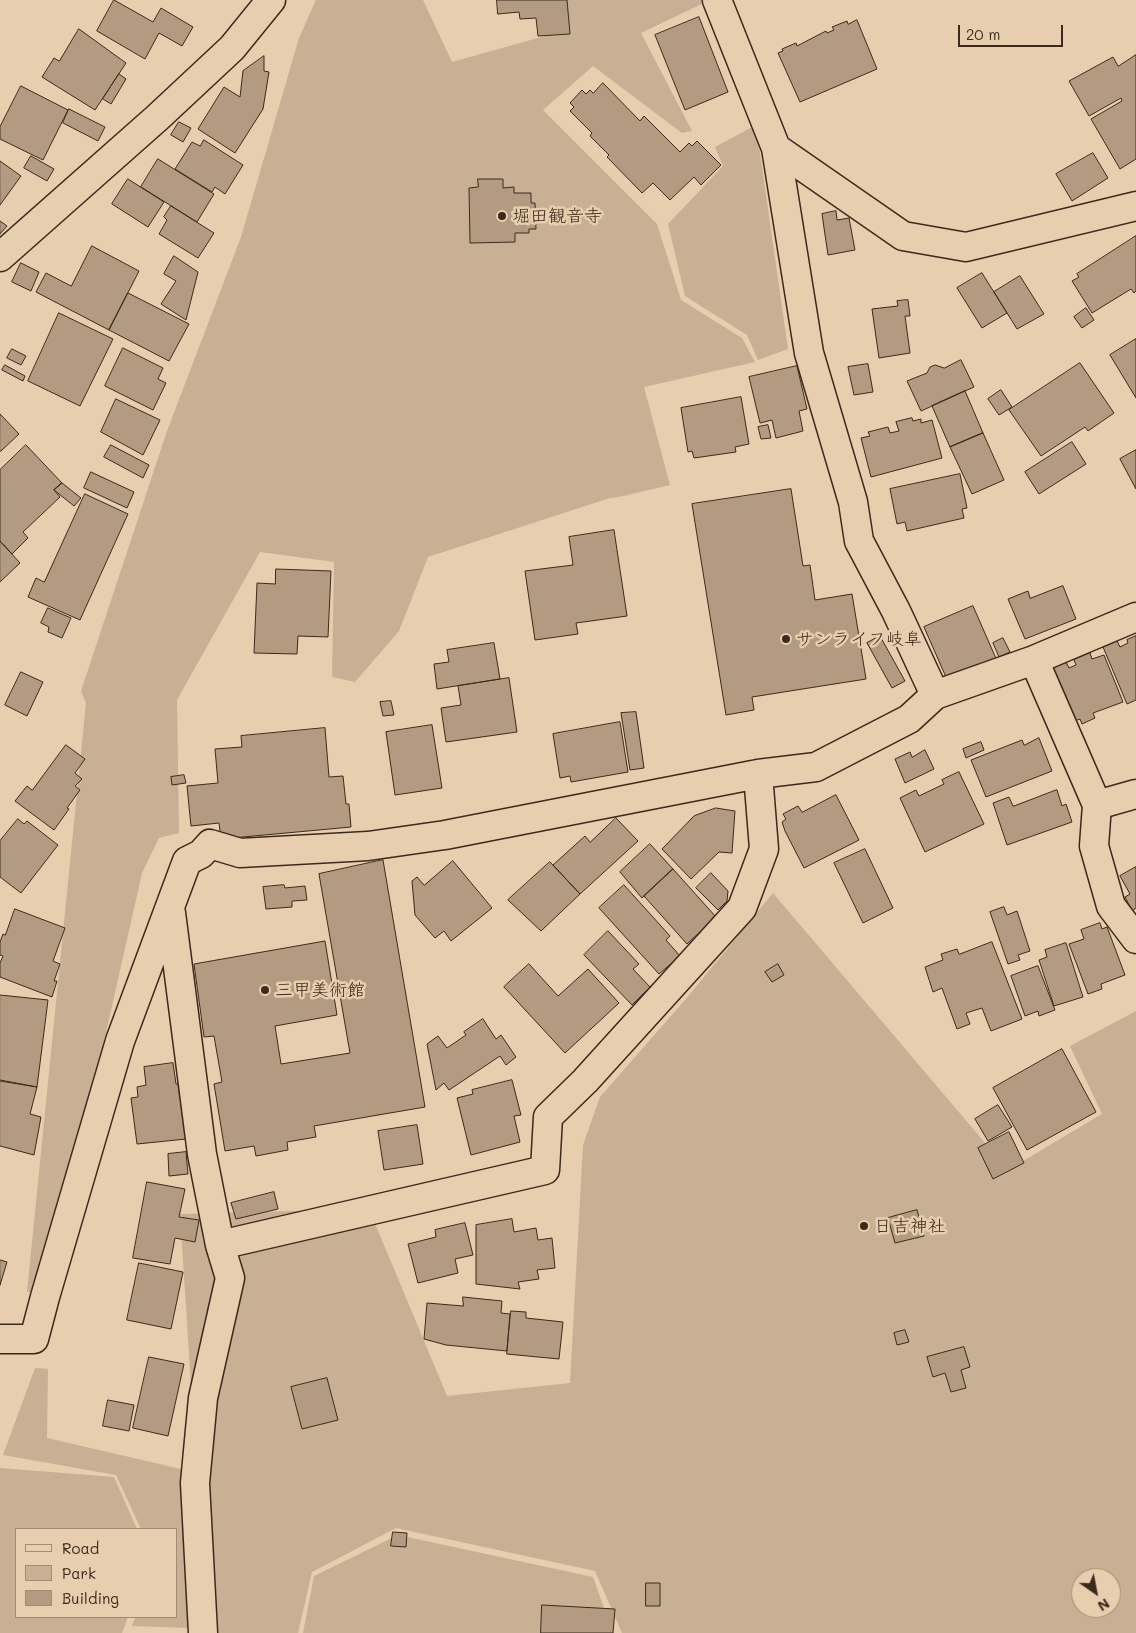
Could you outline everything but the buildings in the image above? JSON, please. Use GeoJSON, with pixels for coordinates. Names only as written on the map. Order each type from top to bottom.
{"type":"FeatureCollection","features":[{"type":"Feature","properties":{"kind":"street"},"geometry":{"type":"LineString","coordinates":[[0,257],[157,118],[232,48],[271,0]]}},
{"type":"Feature","properties":{"kind":"street"},"geometry":{"type":"LineString","coordinates":[[717,0],[776,148],[809,353],[852,502],[859,541],[896,611],[934,695]]}},
{"type":"Feature","properties":{"kind":"street"},"geometry":{"type":"LineString","coordinates":[[776,148],[903,236],[966,247],[1136,206]]}},
{"type":"Feature","properties":{"kind":"street"},"geometry":{"type":"LineString","coordinates":[[0,1339],[34,1340],[120,1041],[171,909],[187,861],[201,854],[210,844],[240,853],[368,846],[445,835],[758,774],[816,767],[910,719],[934,695],[1034,660],[1136,618]]}},
{"type":"Feature","properties":{"kind":"street"},"geometry":{"type":"LineString","coordinates":[[1034,660],[1097,805],[1094,846],[1111,906],[1136,939]]}},
{"type":"Feature","properties":{"kind":"street"},"geometry":{"type":"LineString","coordinates":[[220,1244],[545,1170],[548,1117],[585,1081],[742,908],[764,849],[758,774]]}},
{"type":"Feature","properties":{"kind":"street"},"geometry":{"type":"LineString","coordinates":[[1097,805],[1136,794]]}},
{"type":"Feature","properties":{"kind":"street"},"geometry":{"type":"LineString","coordinates":[[171,909],[202,1154],[220,1244],[230,1278],[203,1398],[195,1483],[203,1633]]}},
{"type":"Feature","properties":{"kind":"green space"},"geometry":{"type":"Polygon","coordinates":[[[316,0],[423,0],[452,62],[563,31],[566,0],[707,0],[641,33],[692,131],[682,133],[593,66],[543,110],[657,224],[681,300],[742,338],[755,362],[644,387],[670,485],[610,498],[428,557],[399,631],[355,682],[332,677],[334,562],[260,552],[177,700],[179,833],[159,838],[142,873],[105,1037],[39,1292],[27,1292],[86,703],[81,691],[167,431],[241,237],[299,38],[316,0]]]}},
{"type":"Feature","properties":{"kind":"green space"},"geometry":{"type":"Polygon","coordinates":[[[756,125],[788,349],[758,360],[747,335],[685,296],[668,224],[723,166],[715,147],[756,125]]]}},
{"type":"Feature","properties":{"kind":"green space"},"geometry":{"type":"Polygon","coordinates":[[[773,893],[1008,1170],[1102,1114],[1070,1046],[1136,1011],[1136,1633],[622,1633],[595,1571],[396,1528],[312,1572],[298,1633],[207,1633],[180,1214],[369,1209],[447,1396],[570,1383],[583,1145],[600,1097],[685,1000],[773,893]]]}},
{"type":"Feature","properties":{"kind":"green space"},"geometry":{"type":"Polygon","coordinates":[[[35,1368],[48,1369],[47,1438],[181,1469],[190,1628],[132,1626],[135,1618],[178,1618],[178,1528],[141,1528],[116,1475],[3,1455],[35,1368]]]}},
{"type":"Feature","properties":{"kind":"green space"},"geometry":{"type":"Polygon","coordinates":[[[0,1468],[114,1477],[137,1528],[15,1528],[15,1618],[128,1618],[122,1633],[0,1633],[0,1468]]]}},
{"type":"Feature","properties":{"kind":"green space"},"geometry":{"type":"Polygon","coordinates":[[[398,1535],[593,1577],[613,1633],[303,1633],[314,1576],[398,1535]]]}},
{"type":"Feature","properties":{"kind":"place","name":"堀田観音寺"},"geometry":{"type":"Point","coordinates":[502,216]}},
{"type":"Feature","properties":{"kind":"place","name":"サンライフ岐阜"},"geometry":{"type":"Point","coordinates":[786,639]}},
{"type":"Feature","properties":{"kind":"place","name":"三甲美術館"},"geometry":{"type":"Point","coordinates":[265,990]}},
{"type":"Feature","properties":{"kind":"place","name":"日吉神社"},"geometry":{"type":"Point","coordinates":[864,1226]}}]}
